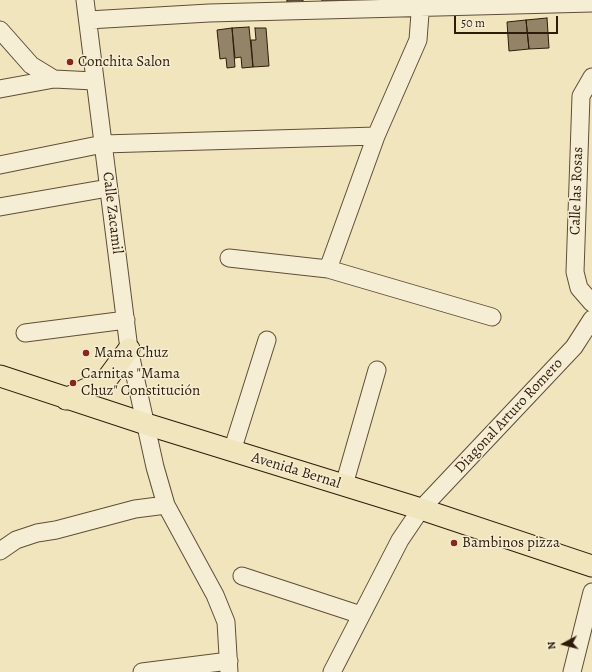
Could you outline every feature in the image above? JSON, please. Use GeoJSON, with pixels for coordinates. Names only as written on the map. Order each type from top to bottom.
{"type":"FeatureCollection","features":[{"type":"Feature","properties":{"kind":"main road"},"geometry":{"type":"LineString","coordinates":[[66,399],[107,379],[129,349]]}},
{"type":"Feature","properties":{"kind":"main road","name":"Avenida Bernal"},"geometry":{"type":"LineString","coordinates":[[0,376],[66,399],[421,509],[592,566]]}},
{"type":"Feature","properties":{"kind":"street","name":"Calle Zacamil"},"geometry":{"type":"LineString","coordinates":[[85,0],[94,81],[129,349],[155,467],[166,504],[216,595],[226,622],[229,666]]}},
{"type":"Feature","properties":{"kind":"street"},"geometry":{"type":"LineString","coordinates":[[88,20],[208,6],[540,2],[592,3]]}},
{"type":"Feature","properties":{"kind":"street"},"geometry":{"type":"LineString","coordinates":[[328,269],[376,136],[418,40],[422,3]]}},
{"type":"Feature","properties":{"kind":"street"},"geometry":{"type":"LineString","coordinates":[[0,30],[30,64],[54,79]]}},
{"type":"Feature","properties":{"kind":"street","name":"Calle las Rosas"},"geometry":{"type":"LineString","coordinates":[[592,77],[581,96],[575,272],[579,288],[592,302]]}},
{"type":"Feature","properties":{"kind":"street"},"geometry":{"type":"LineString","coordinates":[[0,89],[54,79],[94,81]]}},
{"type":"Feature","properties":{"kind":"street"},"geometry":{"type":"LineString","coordinates":[[0,165],[103,144],[376,136]]}},
{"type":"Feature","properties":{"kind":"street"},"geometry":{"type":"LineString","coordinates":[[0,207],[108,188]]}},
{"type":"Feature","properties":{"kind":"street"},"geometry":{"type":"LineString","coordinates":[[229,258],[328,269],[492,317]]}},
{"type":"Feature","properties":{"kind":"street","name":"Diagonal Arturo Romero"},"geometry":{"type":"LineString","coordinates":[[332,672],[400,540],[421,509],[574,347],[592,319]]}},
{"type":"Feature","properties":{"kind":"street"},"geometry":{"type":"LineString","coordinates":[[25,333],[126,320]]}},
{"type":"Feature","properties":{"kind":"street"},"geometry":{"type":"LineString","coordinates":[[232,451],[267,340]]}},
{"type":"Feature","properties":{"kind":"street"},"geometry":{"type":"LineString","coordinates":[[344,485],[377,370]]}},
{"type":"Feature","properties":{"kind":"street"},"geometry":{"type":"LineString","coordinates":[[0,551],[16,540],[37,533],[56,530],[135,509],[166,504]]}},
{"type":"Feature","properties":{"kind":"street"},"geometry":{"type":"LineString","coordinates":[[242,576],[361,615]]}},
{"type":"Feature","properties":{"kind":"street"},"geometry":{"type":"LineString","coordinates":[[572,672],[592,592]]}},
{"type":"Feature","properties":{"kind":"street"},"geometry":{"type":"LineString","coordinates":[[142,672],[229,666]]}},
{"type":"Feature","properties":{"kind":"building"},"geometry":{"type":"Polygon","coordinates":[[[287,0],[303,0],[303,3],[287,2],[287,0]]]}},
{"type":"Feature","properties":{"kind":"building"},"geometry":{"type":"Polygon","coordinates":[[[322,0],[339,0],[339,3],[322,3],[322,0]]]}},
{"type":"Feature","properties":{"kind":"building"},"geometry":{"type":"Polygon","coordinates":[[[547,18],[549,48],[529,49],[526,20],[547,18]]]}},
{"type":"Feature","properties":{"kind":"building"},"geometry":{"type":"Polygon","coordinates":[[[526,20],[529,49],[509,51],[507,22],[526,20]]]}},
{"type":"Feature","properties":{"kind":"building"},"geometry":{"type":"Polygon","coordinates":[[[249,27],[253,67],[242,68],[241,57],[235,58],[232,28],[249,27]]]}},
{"type":"Feature","properties":{"kind":"building"},"geometry":{"type":"Polygon","coordinates":[[[232,28],[235,67],[227,68],[226,58],[220,59],[217,30],[232,28]]]}},
{"type":"Feature","properties":{"kind":"building"},"geometry":{"type":"Polygon","coordinates":[[[255,28],[266,28],[269,66],[253,67],[251,40],[256,40],[255,28]]]}},
{"type":"Feature","properties":{"kind":"place","name":"Conchita Salon"},"geometry":{"type":"Point","coordinates":[70,62]}},
{"type":"Feature","properties":{"kind":"place","name":"Mama Chuz"},"geometry":{"type":"Point","coordinates":[86,353]}},
{"type":"Feature","properties":{"kind":"place","name":"Carnitas \"Mama Chuz\" Constitución"},"geometry":{"type":"Point","coordinates":[73,383]}},
{"type":"Feature","properties":{"kind":"place","name":"Bambinos pizza"},"geometry":{"type":"Point","coordinates":[454,543]}}]}
